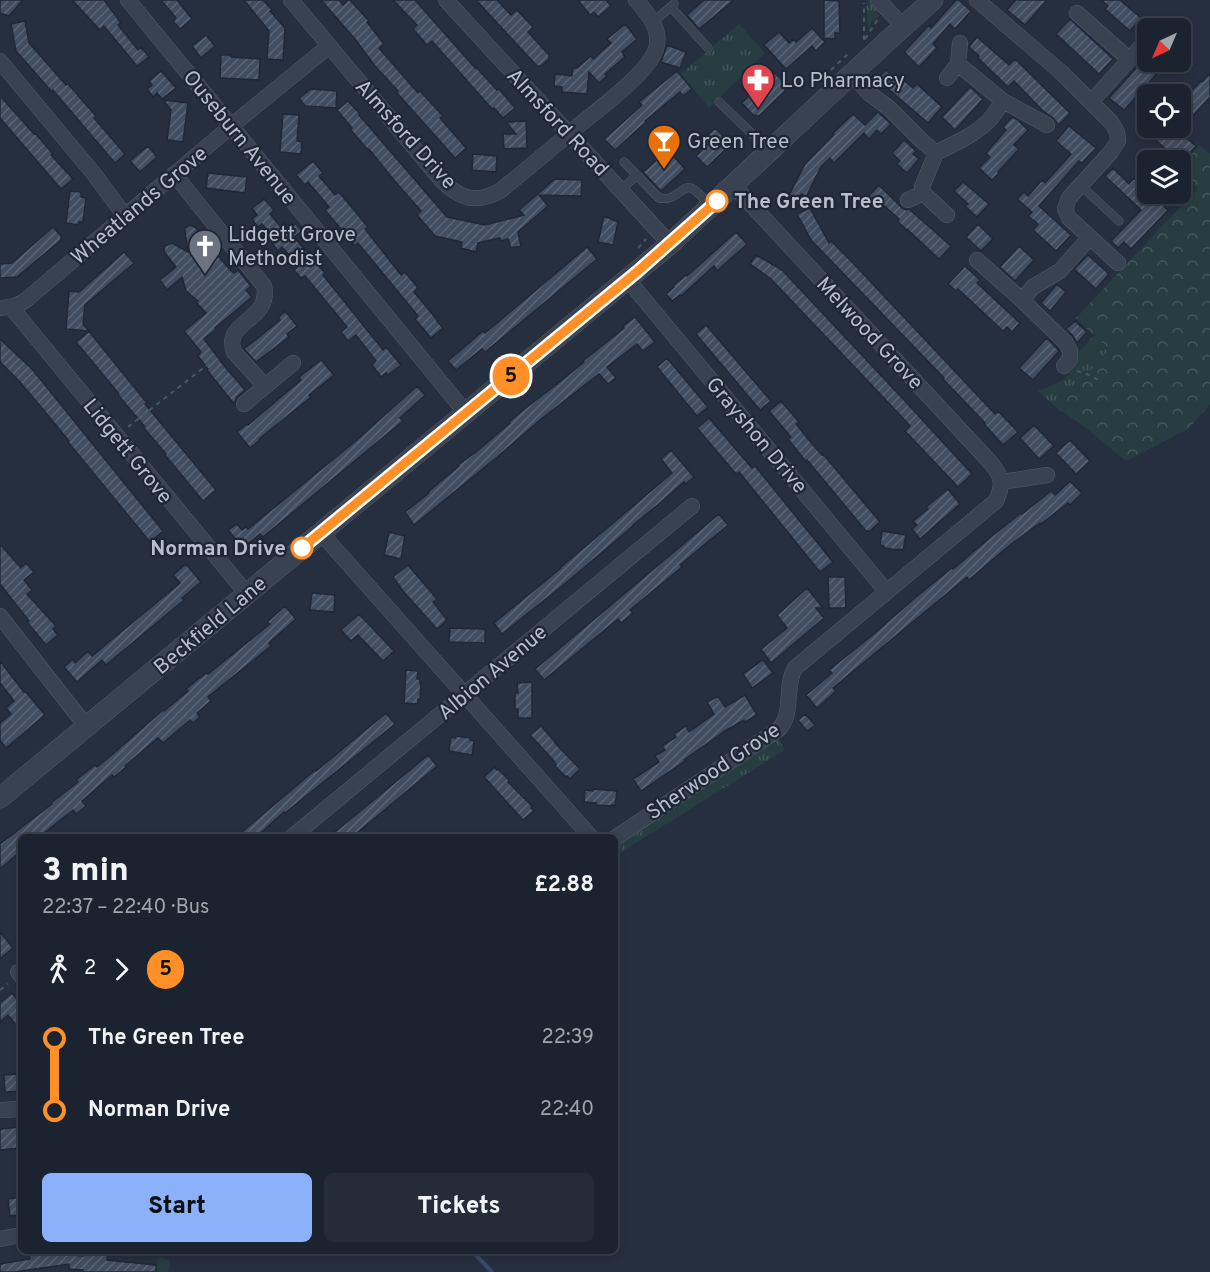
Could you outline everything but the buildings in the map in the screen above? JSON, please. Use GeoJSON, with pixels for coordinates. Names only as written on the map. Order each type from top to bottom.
{"type":"FeatureCollection","features":[{"type":"Feature","properties":{"kind":"street","name":"Ouseburn Avenue"},"geometry":{"type":"LineString","coordinates":[[128,0],[466,413]]}},
{"type":"Feature","properties":{"kind":"street","name":"Almsford Drive"},"geometry":{"type":"LineString","coordinates":[[291,0],[442,181],[460,195],[482,199],[500,191],[644,69],[657,48],[658,36],[653,22]]}},
{"type":"Feature","properties":{"kind":"street","name":"Almsford Road"},"geometry":{"type":"LineString","coordinates":[[446,0],[670,244]]}},
{"type":"Feature","properties":{"kind":"street"},"geometry":{"type":"LineString","coordinates":[[636,0],[653,22]]}},
{"type":"Feature","properties":{"kind":"street","name":"Beckfield Lane"},"geometry":{"type":"LineString","coordinates":[[0,798],[628,280],[734,186],[806,116],[933,0]]}},
{"type":"Feature","properties":{"kind":"street"},"geometry":{"type":"LineString","coordinates":[[976,0],[1062,74],[1111,122],[1117,132],[1118,141],[1111,152],[1068,198],[1065,209],[1069,218],[1118,263]]}},
{"type":"Feature","properties":{"kind":"street"},"geometry":{"type":"LineString","coordinates":[[867,1],[903,26]]}},
{"type":"Feature","properties":{"kind":"street"},"geometry":{"type":"LineString","coordinates":[[1077,13],[1130,59]]}},
{"type":"Feature","properties":{"kind":"street"},"geometry":{"type":"LineString","coordinates":[[947,78],[958,64],[960,42]]}},
{"type":"Feature","properties":{"kind":"street","name":"Wheatlands Grove"},"geometry":{"type":"LineString","coordinates":[[5,308],[26,300],[329,46]]}},
{"type":"Feature","properties":{"kind":"street"},"geometry":{"type":"LineString","coordinates":[[1091,102],[1137,51]]}},
{"type":"Feature","properties":{"kind":"street"},"geometry":{"type":"LineString","coordinates":[[0,61],[94,174],[125,216]]}},
{"type":"Feature","properties":{"kind":"street"},"geometry":{"type":"LineString","coordinates":[[958,64],[1003,101],[1047,125]]}},
{"type":"Feature","properties":{"kind":"street"},"geometry":{"type":"LineString","coordinates":[[851,75],[936,153]]}},
{"type":"Feature","properties":{"kind":"street"},"geometry":{"type":"LineString","coordinates":[[947,215],[923,193],[922,187],[936,153],[979,128],[992,117],[1003,101]]}},
{"type":"Feature","properties":{"kind":"street"},"geometry":{"type":"LineString","coordinates":[[174,174],[264,286],[263,304],[258,312],[234,333],[232,346],[234,352],[265,386]]}},
{"type":"Feature","properties":{"kind":"street","name":"Melwood Grove"},"geometry":{"type":"LineString","coordinates":[[734,186],[990,462],[998,471],[1002,482]]}},
{"type":"Feature","properties":{"kind":"street"},"geometry":{"type":"LineString","coordinates":[[908,200],[923,193]]}},
{"type":"Feature","properties":{"kind":"street"},"geometry":{"type":"LineString","coordinates":[[1022,300],[1033,287],[1060,271],[1090,237]]}},
{"type":"Feature","properties":{"kind":"street"},"geometry":{"type":"LineString","coordinates":[[977,260],[1066,343],[1070,351],[1070,359],[1064,366]]}},
{"type":"Feature","properties":{"kind":"street","name":"Grayshon Drive"},"geometry":{"type":"LineString","coordinates":[[628,280],[886,591]]}},
{"type":"Feature","properties":{"kind":"street","name":"Lidgett Grove"},"geometry":{"type":"LineString","coordinates":[[5,308],[117,436],[247,594]]}},
{"type":"Feature","properties":{"kind":"street"},"geometry":{"type":"LineString","coordinates":[[244,404],[293,363]]}},
{"type":"Feature","properties":{"kind":"street"},"geometry":{"type":"LineString","coordinates":[[886,591],[996,501],[1002,482],[1047,475]]}},
{"type":"Feature","properties":{"kind":"street","name":"Albion Avenue"},"geometry":{"type":"LineString","coordinates":[[296,834],[692,506]]}},
{"type":"Feature","properties":{"kind":"street"},"geometry":{"type":"LineString","coordinates":[[321,533],[588,834]]}},
{"type":"Feature","properties":{"kind":"street","name":"Sherwood Grove"},"geometry":{"type":"LineString","coordinates":[[618,836],[784,725],[787,718],[789,681],[795,668],[886,591]]}},
{"type":"Feature","properties":{"kind":"street"},"geometry":{"type":"LineString","coordinates":[[0,616],[86,726]]}},
{"type":"Feature","properties":{"kind":"street"},"geometry":{"type":"LineString","coordinates":[[0,1110],[18,1109]]}},
{"type":"Feature","properties":{"kind":"street"},"geometry":{"type":"LineString","coordinates":[[0,1239],[18,1236]]}},
{"type":"Feature","properties":{"kind":"lane"},"geometry":{"type":"LineString","coordinates":[[653,22],[673,5],[708,48]]}},
{"type":"Feature","properties":{"kind":"lane"},"geometry":{"type":"LineString","coordinates":[[719,102],[770,151]]}},
{"type":"Feature","properties":{"kind":"lane"},"geometry":{"type":"LineString","coordinates":[[624,162],[659,198],[672,198],[684,188],[690,188],[711,207]]}},
{"type":"Feature","properties":{"kind":"lane"},"geometry":{"type":"LineString","coordinates":[[621,190],[637,174]]}},
{"type":"Feature","properties":{"kind":"lane"},"geometry":{"type":"LineString","coordinates":[[1080,185],[1119,221]]}},
{"type":"Feature","properties":{"kind":"path"},"geometry":{"type":"LineString","coordinates":[[865,39],[867,1]]}},
{"type":"Feature","properties":{"kind":"path"},"geometry":{"type":"LineString","coordinates":[[859,44],[878,20]]}},
{"type":"Feature","properties":{"kind":"path"},"geometry":{"type":"LineString","coordinates":[[825,75],[852,50]]}},
{"type":"Feature","properties":{"kind":"path"},"geometry":{"type":"LineString","coordinates":[[117,436],[232,346]]}},
{"type":"Feature","properties":{"kind":"path"},"geometry":{"type":"LineString","coordinates":[[1064,366],[1102,382]]}},
{"type":"Feature","properties":{"kind":"green space"},"geometry":{"type":"Polygon","coordinates":[[[868,0],[879,15],[871,23],[869,31],[866,5],[868,0]]]}},
{"type":"Feature","properties":{"kind":"green space"},"geometry":{"type":"Polygon","coordinates":[[[739,24],[765,53],[709,108],[681,74],[739,24]]]}},
{"type":"Feature","properties":{"kind":"green space"},"geometry":{"type":"Polygon","coordinates":[[[1200,145],[1210,154],[1210,404],[1188,429],[1126,461],[1081,424],[1057,408],[1109,350],[1076,318],[1183,204],[1191,204],[1191,195],[1198,188],[1191,181],[1191,155],[1200,145]]]}},
{"type":"Feature","properties":{"kind":"green space"},"geometry":{"type":"Polygon","coordinates":[[[1094,336],[1109,350],[1057,408],[1038,391],[1069,375],[1076,354],[1094,336]]]}},
{"type":"Feature","properties":{"kind":"green space"},"geometry":{"type":"Polygon","coordinates":[[[778,738],[785,750],[618,854],[618,841],[778,738]]]}},
{"type":"Feature","properties":{"kind":"green space"},"geometry":{"type":"Polygon","coordinates":[[[158,1257],[170,1260],[168,1272],[156,1272],[158,1257]]]}},
{"type":"Feature","properties":{"kind":"waterway"},"geometry":{"type":"LineString","coordinates":[[475,1254],[492,1272]]}},
{"type":"Feature","properties":{"kind":"bus line","name":"5"},"geometry":{"type":"LineString","coordinates":[[302,548],[638,271],[717,201]]}},
{"type":"Feature","properties":{"kind":"place","name":"Lo Pharmacy"},"geometry":{"type":"Point","coordinates":[758,109]}},
{"type":"Feature","properties":{"kind":"place","name":"Green Tree"},"geometry":{"type":"Point","coordinates":[664,170]}},
{"type":"Feature","properties":{"kind":"place","name":"The Green Tree"},"geometry":{"type":"Point","coordinates":[717,201]}},
{"type":"Feature","properties":{"kind":"place","name":"Lidgett Grove Methodist"},"geometry":{"type":"Point","coordinates":[205,275]}},
{"type":"Feature","properties":{"kind":"place","name":"Norman Drive"},"geometry":{"type":"Point","coordinates":[302,548]}}]}
